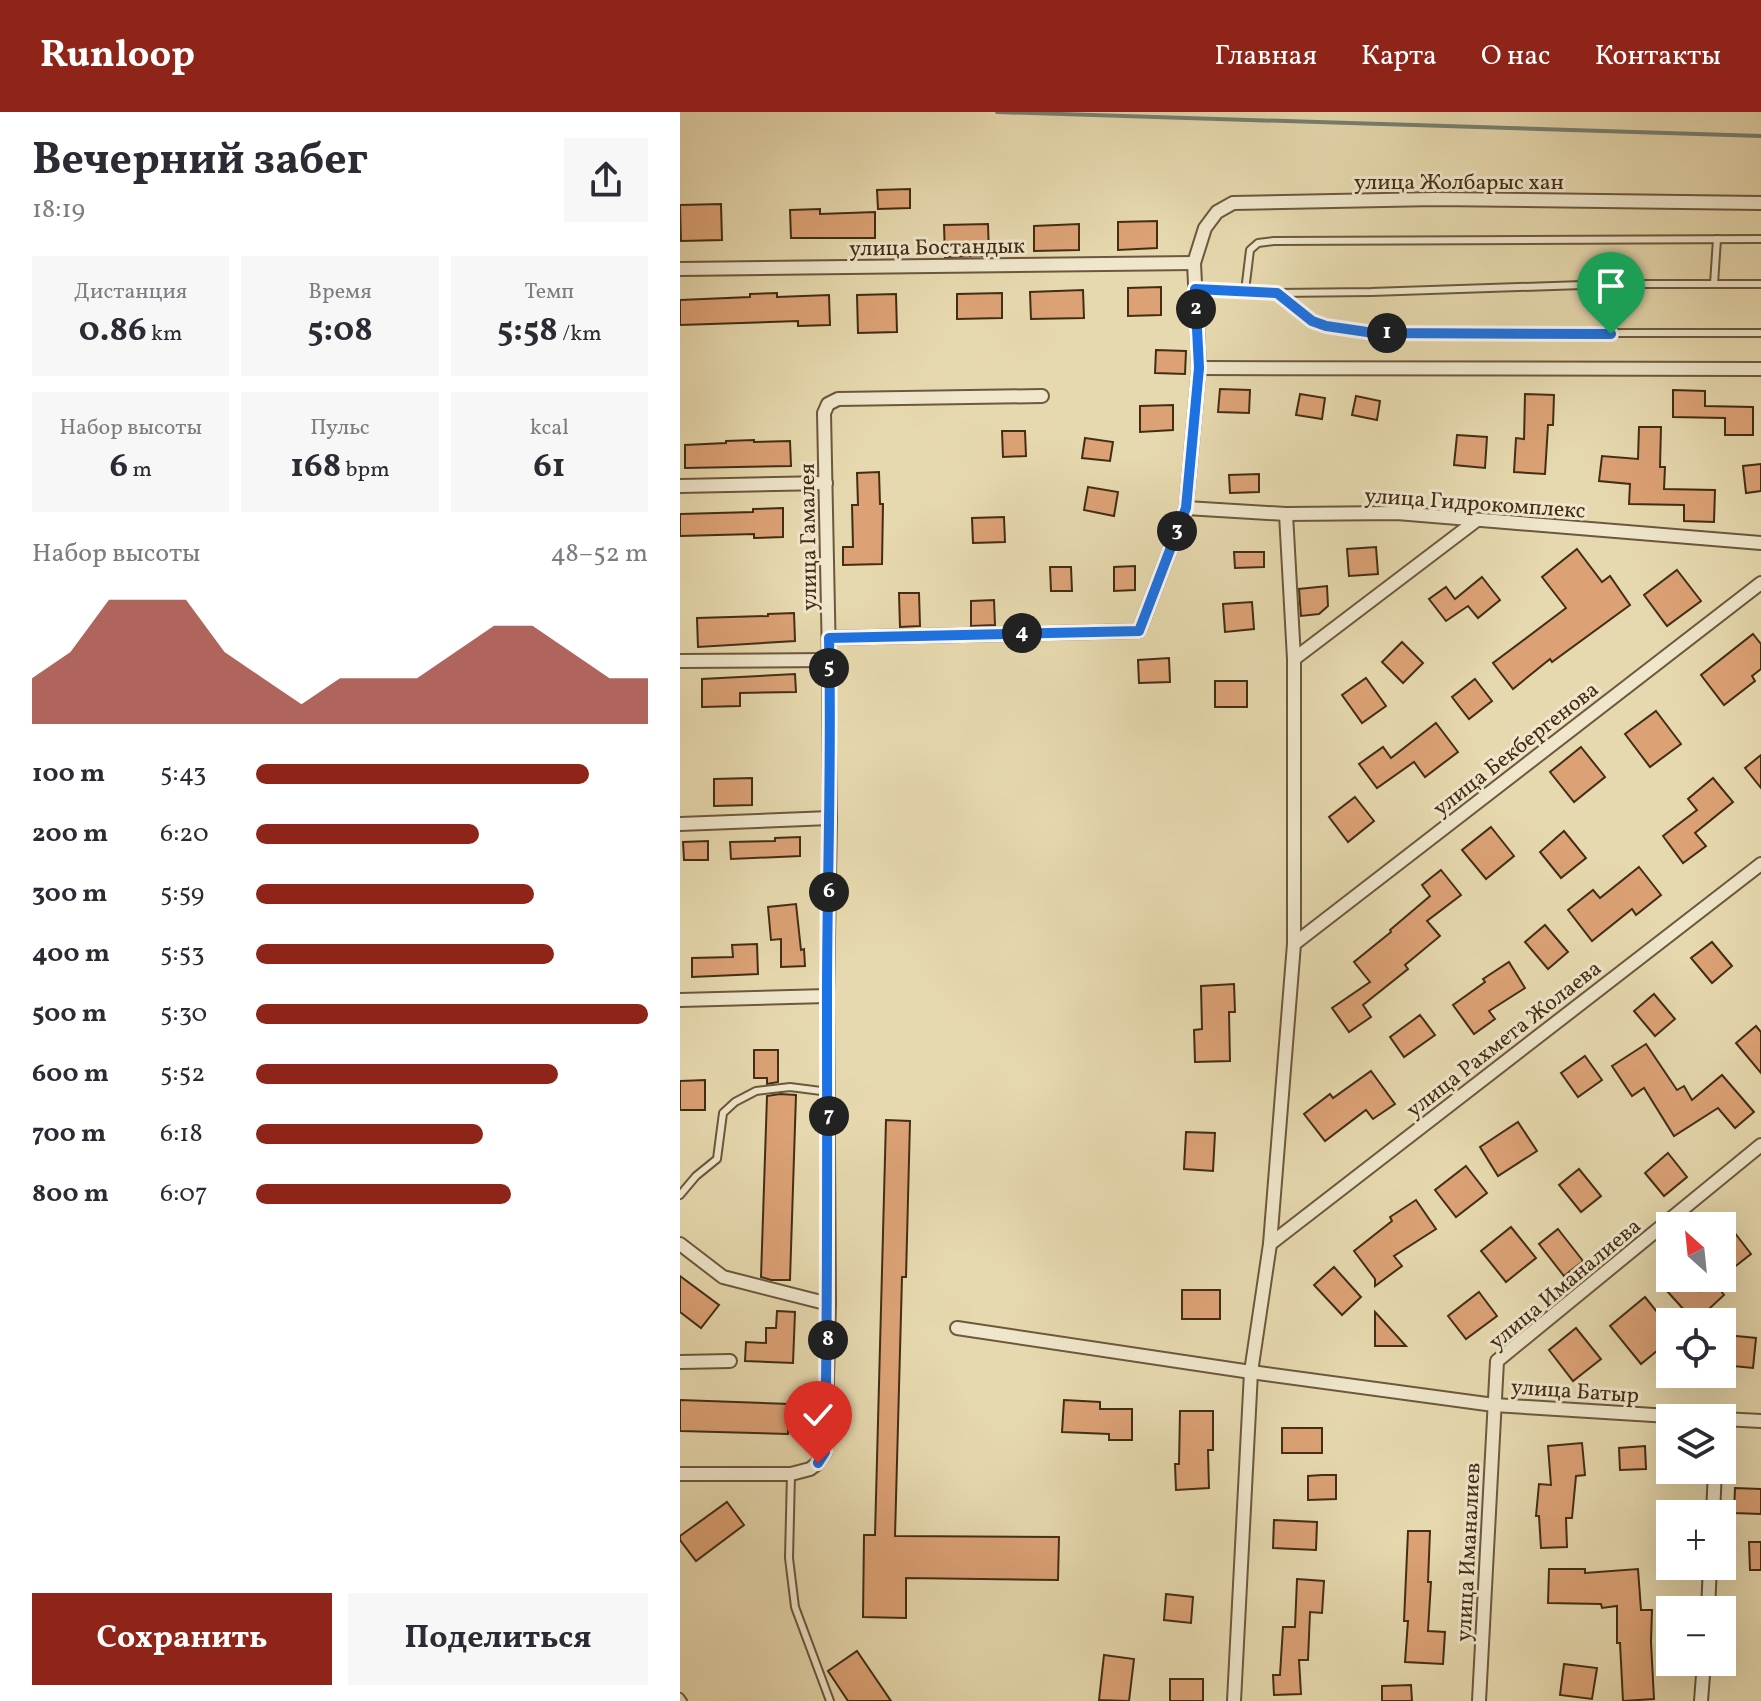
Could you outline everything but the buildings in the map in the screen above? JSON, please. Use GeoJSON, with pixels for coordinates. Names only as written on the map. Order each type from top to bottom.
{"type":"FeatureCollection","features":[{"type":"Feature","properties":{"kind":"street","name":"улица Жолбарыс хан"},"geometry":{"type":"LineString","coordinates":[[1194,263],[1205,228],[1217,212],[1233,203],[1435,199],[1761,203]]}},
{"type":"Feature","properties":{"kind":"street","name":"улица Бостандык"},"geometry":{"type":"LineString","coordinates":[[680,269],[1194,263]]}},
{"type":"Feature","properties":{"kind":"street"},"geometry":{"type":"LineString","coordinates":[[829,638],[1139,631],[1186,508],[1199,368],[1194,263]]}},
{"type":"Feature","properties":{"kind":"street"},"geometry":{"type":"LineString","coordinates":[[1199,368],[1761,369]]}},
{"type":"Feature","properties":{"kind":"street","name":"улица Гамалея"},"geometry":{"type":"LineString","coordinates":[[791,1474],[810,1469],[825,1452],[829,1304],[827,996],[830,818],[824,413],[828,404],[838,399],[1042,396]]}},
{"type":"Feature","properties":{"kind":"street"},"geometry":{"type":"LineString","coordinates":[[680,486],[826,483]]}},
{"type":"Feature","properties":{"kind":"street","name":"улица Гидрокомплекс"},"geometry":{"type":"LineString","coordinates":[[1186,508],[1286,514],[1397,513],[1761,543]]}},
{"type":"Feature","properties":{"kind":"street"},"geometry":{"type":"LineString","coordinates":[[1234,1701],[1251,1372],[1270,1244],[1294,944],[1294,659],[1286,514]]}},
{"type":"Feature","properties":{"kind":"street"},"geometry":{"type":"LineString","coordinates":[[1294,659],[1477,520]]}},
{"type":"Feature","properties":{"kind":"street","name":"улица Бекбергенова"},"geometry":{"type":"LineString","coordinates":[[1294,944],[1761,583]]}},
{"type":"Feature","properties":{"kind":"street"},"geometry":{"type":"LineString","coordinates":[[680,661],[829,660]]}},
{"type":"Feature","properties":{"kind":"street"},"geometry":{"type":"LineString","coordinates":[[680,824],[830,818]]}},
{"type":"Feature","properties":{"kind":"street","name":"улица Рахмета Жолаева"},"geometry":{"type":"LineString","coordinates":[[1270,1244],[1761,864]]}},
{"type":"Feature","properties":{"kind":"street"},"geometry":{"type":"LineString","coordinates":[[680,1000],[827,996]]}},
{"type":"Feature","properties":{"kind":"street","name":"улица Иманалиева"},"geometry":{"type":"LineString","coordinates":[[1494,1405],[1497,1361],[1761,1145]]}},
{"type":"Feature","properties":{"kind":"street"},"geometry":{"type":"LineString","coordinates":[[680,1244],[723,1277],[829,1304]]}},
{"type":"Feature","properties":{"kind":"street","name":"улица Батыр"},"geometry":{"type":"LineString","coordinates":[[957,1328],[1494,1405],[1656,1415]]}},
{"type":"Feature","properties":{"kind":"street"},"geometry":{"type":"LineString","coordinates":[[680,1362],[730,1361]]}},
{"type":"Feature","properties":{"kind":"street","name":"улица Иманалиев"},"geometry":{"type":"LineString","coordinates":[[1479,1701],[1494,1405]]}},
{"type":"Feature","properties":{"kind":"street"},"geometry":{"type":"LineString","coordinates":[[1736,1420],[1761,1421]]}},
{"type":"Feature","properties":{"kind":"street"},"geometry":{"type":"LineString","coordinates":[[680,1474],[791,1474]]}},
{"type":"Feature","properties":{"kind":"street"},"geometry":{"type":"LineString","coordinates":[[1701,1701],[1703,1676]]}},
{"type":"Feature","properties":{"kind":"lane"},"geometry":{"type":"LineString","coordinates":[[1714,284],[1717,239]]}},
{"type":"Feature","properties":{"kind":"lane"},"geometry":{"type":"LineString","coordinates":[[1245,291],[1250,250],[1258,243],[1274,241],[1761,239]]}},
{"type":"Feature","properties":{"kind":"lane"},"geometry":{"type":"LineString","coordinates":[[1611,334],[1612,284]]}},
{"type":"Feature","properties":{"kind":"lane"},"geometry":{"type":"LineString","coordinates":[[1195,289],[1277,293],[1612,284],[1761,284]]}},
{"type":"Feature","properties":{"kind":"lane"},"geometry":{"type":"LineString","coordinates":[[1277,293],[1312,321],[1374,333],[1761,333]]}},
{"type":"Feature","properties":{"kind":"lane"},"geometry":{"type":"LineString","coordinates":[[680,1195],[696,1176],[717,1159],[723,1113],[735,1102],[756,1091],[790,1087],[829,1092]]}},
{"type":"Feature","properties":{"kind":"lane"},"geometry":{"type":"LineString","coordinates":[[791,1474],[789,1558],[795,1607],[830,1701]]}},
{"type":"Feature","properties":{"kind":"waterway"},"geometry":{"type":"LineString","coordinates":[[997,112],[1761,136]]}},
{"type":"Feature","properties":{"kind":"route"},"geometry":{"type":"LineString","coordinates":[[818,1463],[825,1452],[829,1304],[829,638],[1139,631],[1186,508],[1199,368],[1195,289],[1277,293],[1312,321],[1374,333],[1611,334]]}}]}
